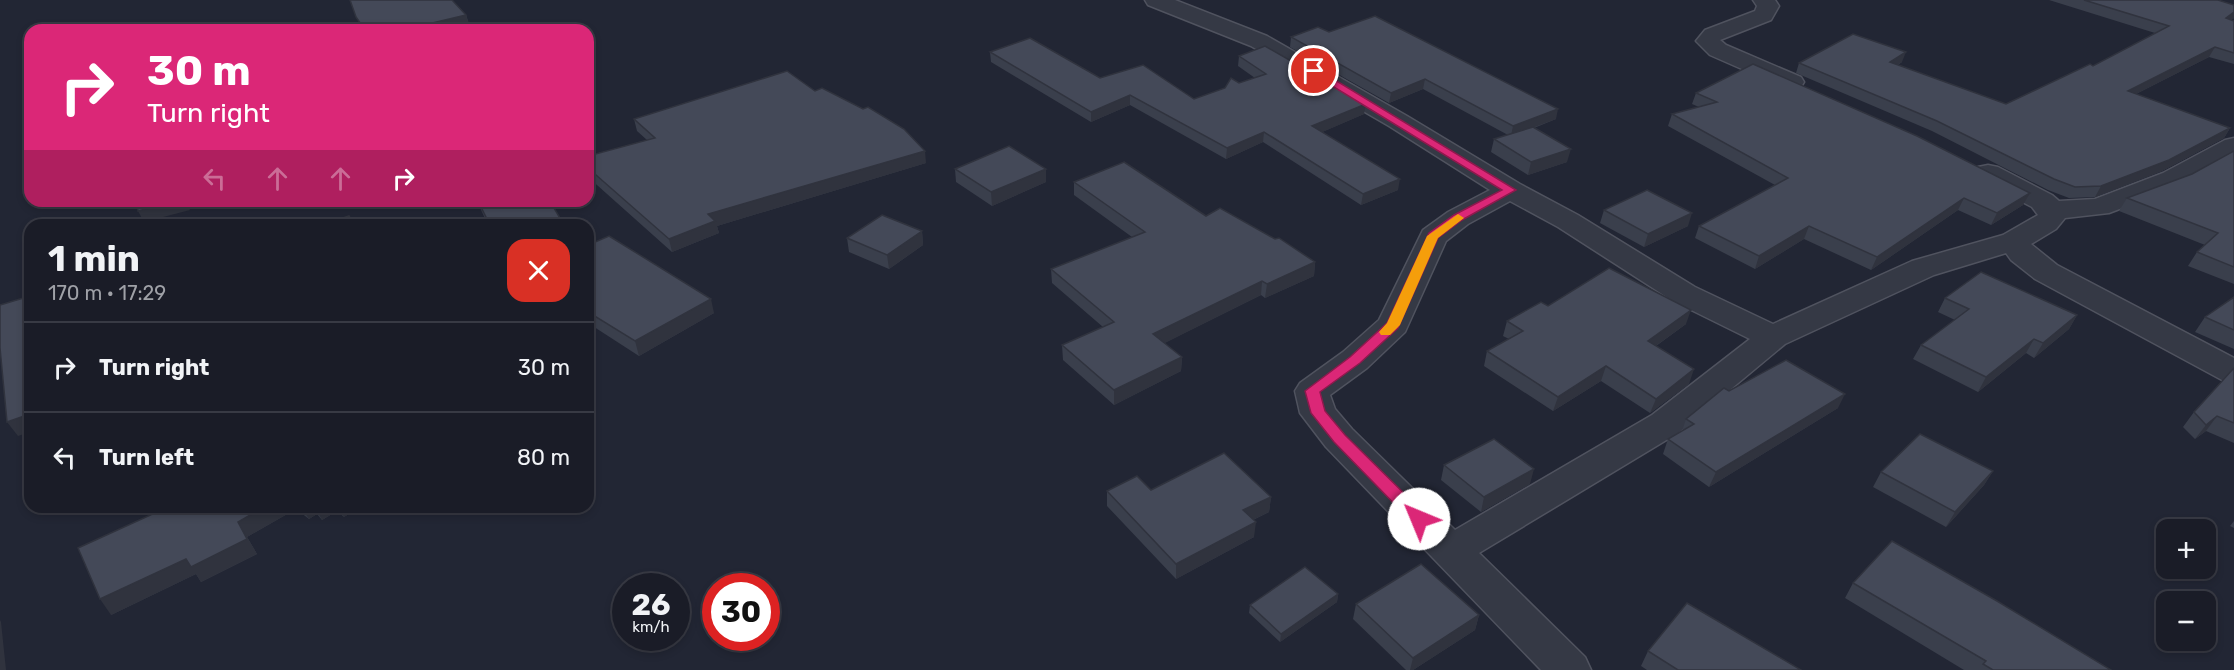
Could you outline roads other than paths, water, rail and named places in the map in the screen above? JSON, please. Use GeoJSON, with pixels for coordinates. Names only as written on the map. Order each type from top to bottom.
{"type":"FeatureCollection","features":[{"type":"Feature","properties":{"kind":"street"},"geometry":{"type":"LineString","coordinates":[[1156,0],[1259,41],[1398,121],[1510,190],[1568,221],[1684,294],[1773,337]]}},
{"type":"Feature","properties":{"kind":"street"},"geometry":{"type":"LineString","coordinates":[[1764,0],[1768,6],[1763,15],[1713,35],[1707,41],[1718,50],[1814,92]]}},
{"type":"Feature","properties":{"kind":"street"},"geometry":{"type":"LineString","coordinates":[[1963,160],[2042,201],[2052,210],[2100,207],[2173,179],[2234,146]]}},
{"type":"Feature","properties":{"kind":"street"},"geometry":{"type":"LineString","coordinates":[[1510,190],[1458,218],[1433,236],[1393,325],[1355,360],[1312,391],[1318,413],[1339,438],[1569,670]]}},
{"type":"Feature","properties":{"kind":"street"},"geometry":{"type":"LineString","coordinates":[[1451,551],[1665,424],[1773,337],[1923,268],[2014,241],[2046,223],[2052,216],[2052,210]]}},
{"type":"Feature","properties":{"kind":"street"},"geometry":{"type":"LineString","coordinates":[[2014,241],[2022,254],[2046,272],[2234,372]]}}]}
